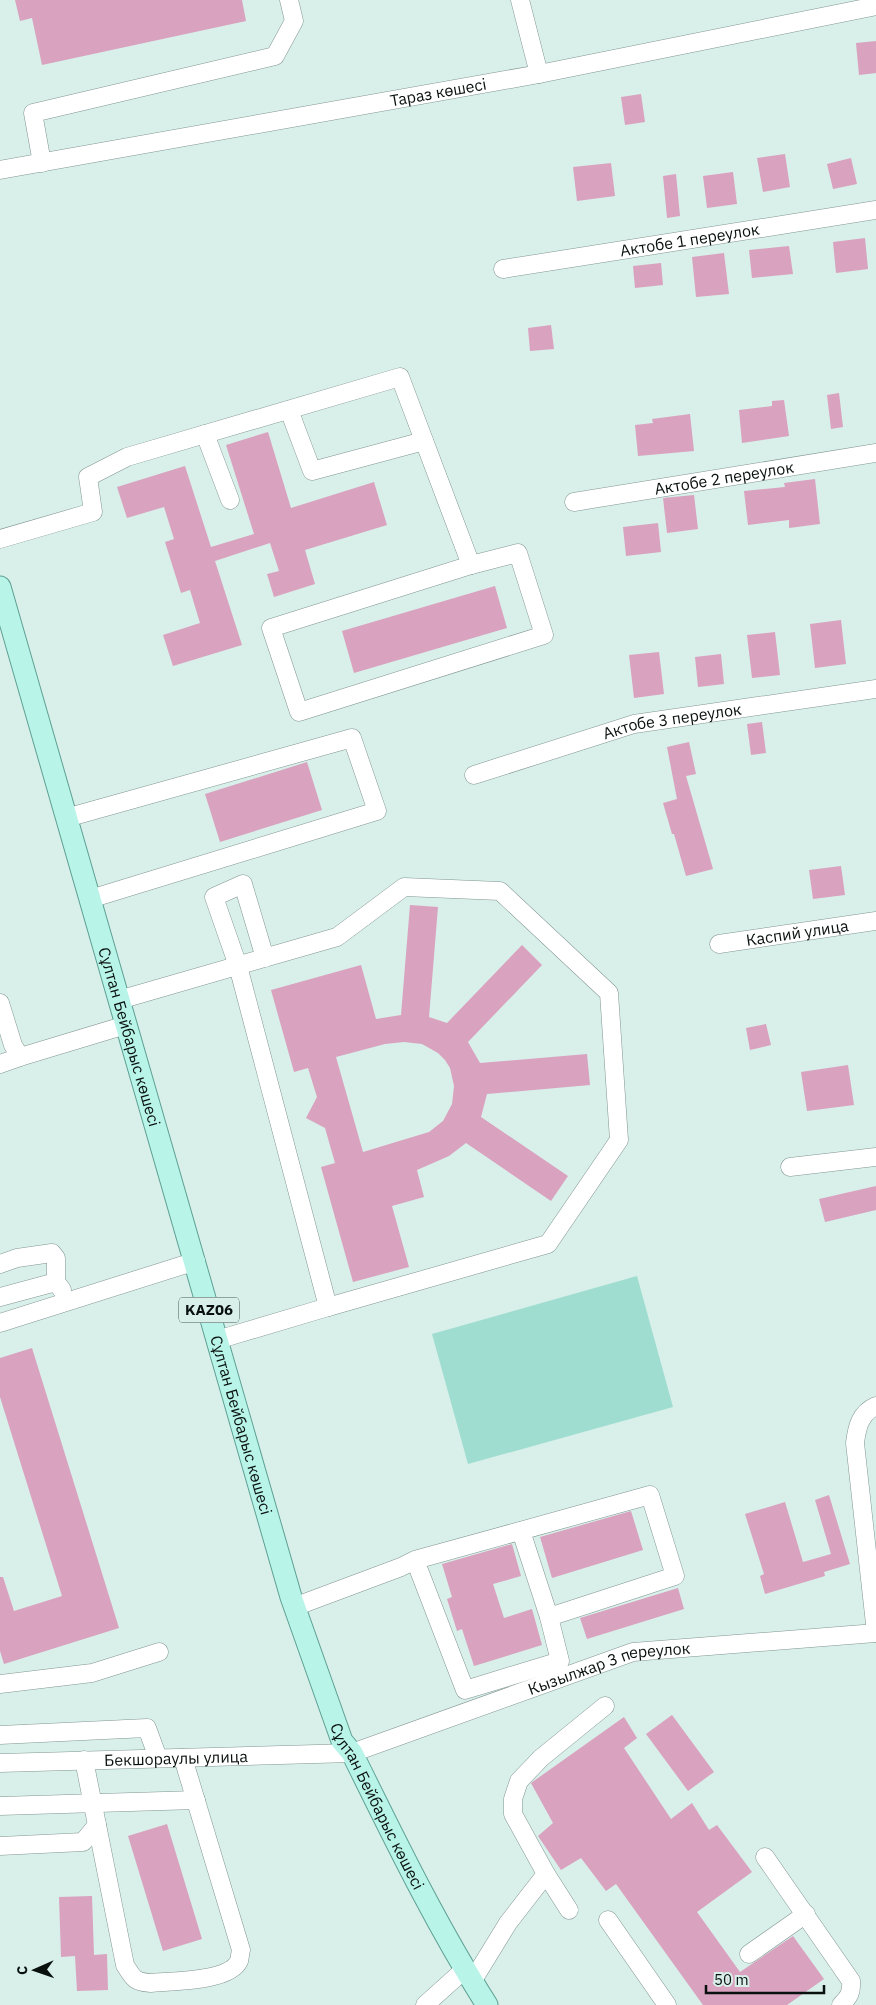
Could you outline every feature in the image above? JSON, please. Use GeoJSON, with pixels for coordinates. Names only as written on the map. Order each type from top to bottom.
{"type":"FeatureCollection","features":[{"type":"Feature","properties":{"kind":"main road","name":"Сұлтан Бейбарыс көшесі"},"geometry":{"type":"LineString","coordinates":[[0,587],[196,1261],[294,1607],[342,1740],[352,1753],[406,1861],[487,2005]]}},
{"type":"Feature","properties":{"kind":"street"},"geometry":{"type":"LineString","coordinates":[[42,163],[33,113],[275,56],[294,21],[289,0]]}},
{"type":"Feature","properties":{"kind":"street"},"geometry":{"type":"LineString","coordinates":[[520,0],[539,74]]}},
{"type":"Feature","properties":{"kind":"street","name":"Тараз көшесі"},"geometry":{"type":"LineString","coordinates":[[0,170],[539,74],[876,6]]}},
{"type":"Feature","properties":{"kind":"street","name":"Актобе 1 переулок"},"geometry":{"type":"LineString","coordinates":[[503,269],[876,210]]}},
{"type":"Feature","properties":{"kind":"street"},"geometry":{"type":"LineString","coordinates":[[0,539],[93,512],[88,477],[127,457],[400,377],[471,565]]}},
{"type":"Feature","properties":{"kind":"street"},"geometry":{"type":"LineString","coordinates":[[289,410],[312,471],[424,441]]}},
{"type":"Feature","properties":{"kind":"street"},"geometry":{"type":"LineString","coordinates":[[205,434],[230,500]]}},
{"type":"Feature","properties":{"kind":"street","name":"Актобе 2 переулок"},"geometry":{"type":"LineString","coordinates":[[574,502],[876,453]]}},
{"type":"Feature","properties":{"kind":"street"},"geometry":{"type":"LineString","coordinates":[[518,552],[544,635],[299,712],[271,628],[471,565],[518,552]]}},
{"type":"Feature","properties":{"kind":"street","name":"Актобе 3 переулок"},"geometry":{"type":"LineString","coordinates":[[474,775],[634,724],[876,689]]}},
{"type":"Feature","properties":{"kind":"street"},"geometry":{"type":"LineString","coordinates":[[66,818],[352,738],[377,811],[90,899]]}},
{"type":"Feature","properties":{"kind":"street"},"geometry":{"type":"LineString","coordinates":[[265,958],[243,884],[214,896],[238,966],[328,1307]]}},
{"type":"Feature","properties":{"kind":"street"},"geometry":{"type":"LineString","coordinates":[[119,1000],[337,937],[404,888],[500,891],[609,993],[619,1140],[548,1244],[217,1340]]}},
{"type":"Feature","properties":{"kind":"street","name":"Каспий улица"},"geometry":{"type":"LineString","coordinates":[[719,944],[876,921]]}},
{"type":"Feature","properties":{"kind":"street"},"geometry":{"type":"LineString","coordinates":[[0,1003],[13,1045],[20,1057]]}},
{"type":"Feature","properties":{"kind":"street"},"geometry":{"type":"LineString","coordinates":[[0,1064],[126,1025]]}},
{"type":"Feature","properties":{"kind":"street"},"geometry":{"type":"LineString","coordinates":[[790,1167],[876,1157]]}},
{"type":"Feature","properties":{"kind":"street"},"geometry":{"type":"LineString","coordinates":[[0,1264],[17,1258],[52,1253],[56,1258],[56,1282],[68,1301]]}},
{"type":"Feature","properties":{"kind":"street"},"geometry":{"type":"LineString","coordinates":[[0,1323],[196,1261]]}},
{"type":"Feature","properties":{"kind":"street"},"geometry":{"type":"LineString","coordinates":[[0,1297],[56,1282]]}},
{"type":"Feature","properties":{"kind":"street"},"geometry":{"type":"LineString","coordinates":[[872,1408],[857,1427],[855,1443],[876,1633]]}},
{"type":"Feature","properties":{"kind":"street"},"geometry":{"type":"LineString","coordinates":[[294,1607],[415,1560],[650,1495],[675,1576],[549,1617]]}},
{"type":"Feature","properties":{"kind":"street"},"geometry":{"type":"LineString","coordinates":[[415,1560],[465,1690],[560,1661],[549,1617],[521,1531]]}},
{"type":"Feature","properties":{"kind":"street","name":"Кызылжар 3 переулок"},"geometry":{"type":"LineString","coordinates":[[352,1753],[633,1652],[876,1633]]}},
{"type":"Feature","properties":{"kind":"street"},"geometry":{"type":"LineString","coordinates":[[0,1684],[92,1672],[159,1652]]}},
{"type":"Feature","properties":{"kind":"street"},"geometry":{"type":"LineString","coordinates":[[570,1910],[546,1874],[513,1814],[513,1799],[519,1781],[541,1758],[605,1706]]}},
{"type":"Feature","properties":{"kind":"street"},"geometry":{"type":"LineString","coordinates":[[0,1735],[147,1728],[158,1758]]}},
{"type":"Feature","properties":{"kind":"street","name":"Бекшораулы улица"},"geometry":{"type":"LineString","coordinates":[[0,1763],[352,1753]]}},
{"type":"Feature","properties":{"kind":"street"},"geometry":{"type":"LineString","coordinates":[[84,1760],[125,1965],[133,1979],[151,1983],[218,1976],[233,1968],[239,1961],[241,1950],[183,1758]]}},
{"type":"Feature","properties":{"kind":"street"},"geometry":{"type":"LineString","coordinates":[[0,1806],[196,1800]]}},
{"type":"Feature","properties":{"kind":"street"},"geometry":{"type":"LineString","coordinates":[[0,1846],[83,1842],[97,1825]]}},
{"type":"Feature","properties":{"kind":"street"},"geometry":{"type":"LineString","coordinates":[[765,1857],[851,1980],[852,1990],[848,1998],[841,2005]]}},
{"type":"Feature","properties":{"kind":"street"},"geometry":{"type":"LineString","coordinates":[[426,2005],[469,1975],[546,1874]]}},
{"type":"Feature","properties":{"kind":"street"},"geometry":{"type":"LineString","coordinates":[[749,1954],[806,1914]]}},
{"type":"Feature","properties":{"kind":"street"},"geometry":{"type":"LineString","coordinates":[[608,1920],[667,2005]]}},
{"type":"Feature","properties":{"kind":"green space"},"geometry":{"type":"Polygon","coordinates":[[[637,1276],[673,1407],[468,1464],[432,1334],[637,1276]]]}},
{"type":"Feature","properties":{"kind":"building"},"geometry":{"type":"Polygon","coordinates":[[[15,0],[242,0],[246,21],[42,65],[32,18],[20,21],[15,0]]]}},
{"type":"Feature","properties":{"kind":"building"},"geometry":{"type":"Polygon","coordinates":[[[876,41],[876,73],[859,75],[856,43],[876,41]]]}},
{"type":"Feature","properties":{"kind":"building"},"geometry":{"type":"Polygon","coordinates":[[[641,94],[645,122],[625,125],[621,97],[641,94]]]}},
{"type":"Feature","properties":{"kind":"building"},"geometry":{"type":"Polygon","coordinates":[[[785,154],[790,187],[763,192],[757,158],[785,154]]]}},
{"type":"Feature","properties":{"kind":"building"},"geometry":{"type":"Polygon","coordinates":[[[851,158],[857,184],[833,189],[827,164],[851,158]]]}},
{"type":"Feature","properties":{"kind":"building"},"geometry":{"type":"Polygon","coordinates":[[[611,163],[615,196],[577,201],[573,167],[611,163]]]}},
{"type":"Feature","properties":{"kind":"building"},"geometry":{"type":"Polygon","coordinates":[[[733,172],[737,204],[707,208],[703,176],[733,172]]]}},
{"type":"Feature","properties":{"kind":"building"},"geometry":{"type":"Polygon","coordinates":[[[676,174],[680,216],[667,218],[663,176],[676,174]]]}},
{"type":"Feature","properties":{"kind":"building"},"geometry":{"type":"Polygon","coordinates":[[[865,238],[868,269],[836,273],[833,242],[865,238]]]}},
{"type":"Feature","properties":{"kind":"building"},"geometry":{"type":"Polygon","coordinates":[[[789,246],[793,274],[752,278],[749,250],[789,246]]]}},
{"type":"Feature","properties":{"kind":"building"},"geometry":{"type":"Polygon","coordinates":[[[724,253],[729,294],[696,297],[692,257],[724,253]]]}},
{"type":"Feature","properties":{"kind":"building"},"geometry":{"type":"Polygon","coordinates":[[[661,263],[663,285],[635,288],[633,266],[661,263]]]}},
{"type":"Feature","properties":{"kind":"building"},"geometry":{"type":"Polygon","coordinates":[[[551,325],[554,349],[530,351],[528,328],[551,325]]]}},
{"type":"Feature","properties":{"kind":"building"},"geometry":{"type":"Polygon","coordinates":[[[839,393],[843,427],[831,429],[827,395],[839,393]]]}},
{"type":"Feature","properties":{"kind":"building"},"geometry":{"type":"Polygon","coordinates":[[[784,400],[789,436],[742,443],[739,410],[772,406],[772,401],[784,400]]]}},
{"type":"Feature","properties":{"kind":"building"},"geometry":{"type":"Polygon","coordinates":[[[690,414],[694,451],[638,456],[635,425],[653,423],[652,419],[690,414]]]}},
{"type":"Feature","properties":{"kind":"building"},"geometry":{"type":"Polygon","coordinates":[[[268,432],[291,508],[374,482],[387,525],[305,550],[315,584],[274,597],[267,574],[279,571],[270,543],[215,561],[242,645],[173,666],[163,635],[200,623],[190,590],[181,593],[165,542],[174,539],[164,507],[127,518],[117,487],[185,466],[211,547],[254,534],[226,445],[268,432]]]}},
{"type":"Feature","properties":{"kind":"building"},"geometry":{"type":"Polygon","coordinates":[[[815,479],[820,524],[789,528],[789,520],[748,525],[744,491],[785,487],[784,483],[815,479]]]}},
{"type":"Feature","properties":{"kind":"building"},"geometry":{"type":"Polygon","coordinates":[[[694,495],[698,529],[667,533],[663,498],[694,495]]]}},
{"type":"Feature","properties":{"kind":"building"},"geometry":{"type":"Polygon","coordinates":[[[658,523],[661,552],[626,556],[623,527],[658,523]]]}},
{"type":"Feature","properties":{"kind":"building"},"geometry":{"type":"Polygon","coordinates":[[[495,586],[507,628],[354,673],[342,631],[495,586]]]}},
{"type":"Feature","properties":{"kind":"building"},"geometry":{"type":"Polygon","coordinates":[[[841,620],[846,664],[815,668],[810,624],[841,620]]]}},
{"type":"Feature","properties":{"kind":"building"},"geometry":{"type":"Polygon","coordinates":[[[775,632],[780,675],[752,678],[747,635],[775,632]]]}},
{"type":"Feature","properties":{"kind":"building"},"geometry":{"type":"Polygon","coordinates":[[[659,652],[664,694],[634,698],[629,655],[659,652]]]}},
{"type":"Feature","properties":{"kind":"building"},"geometry":{"type":"Polygon","coordinates":[[[721,654],[724,684],[698,687],[695,657],[721,654]]]}},
{"type":"Feature","properties":{"kind":"building"},"geometry":{"type":"Polygon","coordinates":[[[762,722],[766,753],[751,755],[747,724],[762,722]]]}},
{"type":"Feature","properties":{"kind":"building"},"geometry":{"type":"Polygon","coordinates":[[[689,742],[696,774],[686,776],[713,869],[686,876],[663,803],[677,799],[667,747],[689,742]]]}},
{"type":"Feature","properties":{"kind":"building"},"geometry":{"type":"Polygon","coordinates":[[[307,762],[322,810],[220,842],[205,794],[307,762]]]}},
{"type":"Feature","properties":{"kind":"building"},"geometry":{"type":"Polygon","coordinates":[[[841,866],[845,895],[813,899],[809,870],[841,866]]]}},
{"type":"Feature","properties":{"kind":"building"},"geometry":{"type":"Polygon","coordinates":[[[410,905],[438,907],[429,1017],[447,1023],[522,945],[542,965],[468,1042],[480,1063],[587,1054],[590,1085],[487,1094],[481,1117],[568,1176],[551,1201],[466,1143],[449,1156],[417,1170],[424,1197],[392,1206],[409,1267],[353,1282],[321,1167],[335,1163],[325,1128],[306,1118],[317,1097],[308,1068],[294,1072],[271,990],[361,965],[376,1019],[401,1015],[410,905]],[[404,1042],[385,1044],[336,1057],[363,1152],[429,1132],[443,1121],[452,1104],[454,1086],[450,1068],[438,1053],[422,1044],[404,1042]]]}},
{"type":"Feature","properties":{"kind":"building"},"geometry":{"type":"Polygon","coordinates":[[[766,1024],[771,1045],[750,1050],[746,1028],[766,1024]]]}},
{"type":"Feature","properties":{"kind":"building"},"geometry":{"type":"Polygon","coordinates":[[[848,1065],[854,1105],[807,1111],[801,1072],[848,1065]]]}},
{"type":"Feature","properties":{"kind":"building"},"geometry":{"type":"Polygon","coordinates":[[[876,1186],[876,1210],[825,1222],[819,1199],[876,1186]]]}},
{"type":"Feature","properties":{"kind":"building"},"geometry":{"type":"Polygon","coordinates":[[[32,1348],[119,1628],[4,1664],[0,1651],[0,1577],[3,1577],[14,1611],[62,1596],[0,1397],[0,1358],[32,1348]]]}},
{"type":"Feature","properties":{"kind":"building"},"geometry":{"type":"Polygon","coordinates":[[[829,1495],[850,1564],[824,1572],[825,1576],[765,1594],[760,1576],[764,1574],[745,1514],[785,1502],[803,1562],[831,1554],[815,1500],[829,1495]]]}},
{"type":"Feature","properties":{"kind":"building"},"geometry":{"type":"Polygon","coordinates":[[[631,1511],[643,1550],[552,1578],[540,1537],[631,1511]]]}},
{"type":"Feature","properties":{"kind":"building"},"geometry":{"type":"Polygon","coordinates":[[[512,1544],[521,1576],[493,1584],[504,1618],[532,1609],[542,1645],[474,1666],[462,1629],[457,1631],[447,1599],[452,1597],[442,1564],[512,1544]]]}},
{"type":"Feature","properties":{"kind":"building"},"geometry":{"type":"Polygon","coordinates":[[[678,1588],[684,1609],[587,1639],[580,1618],[678,1588]]]}},
{"type":"Feature","properties":{"kind":"building"},"geometry":{"type":"Polygon","coordinates":[[[672,1715],[714,1772],[688,1791],[646,1734],[672,1715]]]}},
{"type":"Feature","properties":{"kind":"building"},"geometry":{"type":"Polygon","coordinates":[[[624,1717],[637,1738],[624,1748],[671,1819],[692,1803],[709,1830],[717,1825],[752,1872],[697,1912],[740,1972],[793,1936],[824,1979],[787,2005],[703,2005],[616,1884],[606,1891],[581,1858],[561,1870],[538,1836],[553,1823],[531,1783],[624,1717]]]}},
{"type":"Feature","properties":{"kind":"building"},"geometry":{"type":"Polygon","coordinates":[[[167,1824],[202,1939],[163,1951],[128,1836],[167,1824]]]}},
{"type":"Feature","properties":{"kind":"building"},"geometry":{"type":"Polygon","coordinates":[[[92,1896],[94,1955],[107,1954],[108,1990],[77,1991],[75,1956],[61,1957],[59,1897],[92,1896]]]}}]}
